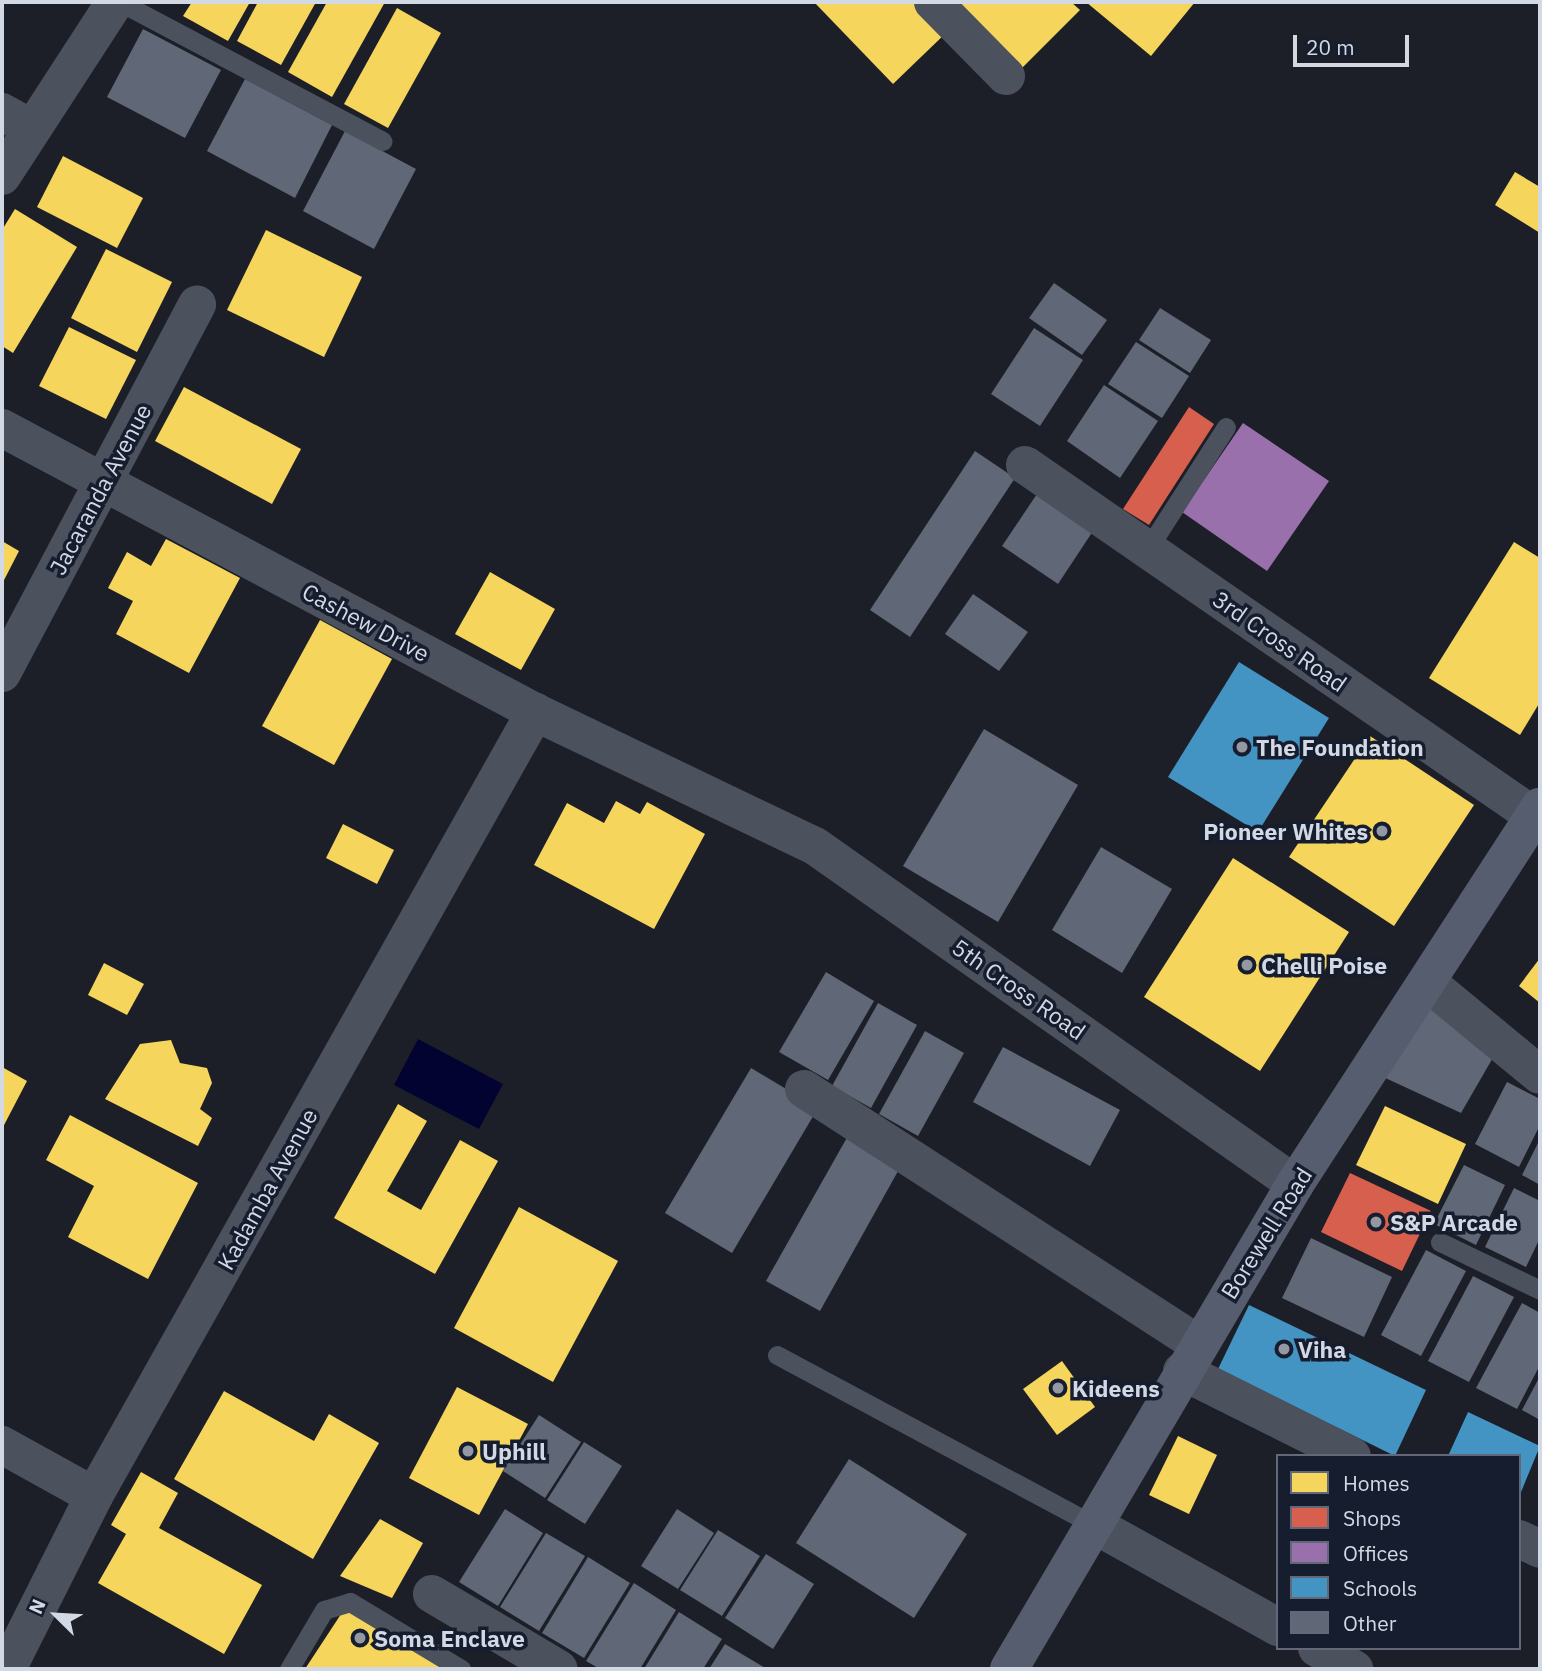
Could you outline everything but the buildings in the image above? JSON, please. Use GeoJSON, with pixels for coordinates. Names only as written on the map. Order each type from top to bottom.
{"type":"FeatureCollection","features":[{"type":"Feature","properties":{"kind":"street"},"geometry":{"type":"LineString","coordinates":[[2,176],[16,120],[118,2]]}},
{"type":"Feature","properties":{"kind":"street"},"geometry":{"type":"LineString","coordinates":[[933,2],[1006,76]]}},
{"type":"Feature","properties":{"kind":"street","name":"Jacaranda Avenue"},"geometry":{"type":"LineString","coordinates":[[2,673],[197,304]]}},
{"type":"Feature","properties":{"kind":"street","name":"Cashew Drive"},"geometry":{"type":"LineString","coordinates":[[2,428],[535,712],[736,804]]}},
{"type":"Feature","properties":{"kind":"street","name":"3rd Cross Road"},"geometry":{"type":"LineString","coordinates":[[1025,466],[1537,812]]}},
{"type":"Feature","properties":{"kind":"street","name":"Kadamba Avenue"},"geometry":{"type":"LineString","coordinates":[[7,1669],[94,1496],[535,712]]}},
{"type":"Feature","properties":{"kind":"street","name":"5th Cross Road"},"geometry":{"type":"LineString","coordinates":[[736,804],[815,846],[1296,1184]]}},
{"type":"Feature","properties":{"kind":"street","name":"Borewell Road"},"geometry":{"type":"LineString","coordinates":[[1009,1669],[1098,1527],[1190,1357],[1296,1184],[1537,812]]}},
{"type":"Feature","properties":{"kind":"street"},"geometry":{"type":"LineString","coordinates":[[1427,982],[1540,1075]]}},
{"type":"Feature","properties":{"kind":"street"},"geometry":{"type":"LineString","coordinates":[[804,1088],[1190,1357],[1349,1454]]}},
{"type":"Feature","properties":{"kind":"street"},"geometry":{"type":"LineString","coordinates":[[2,1445],[94,1496]]}},
{"type":"Feature","properties":{"kind":"street"},"geometry":{"type":"LineString","coordinates":[[1098,1527],[1276,1626]]}},
{"type":"Feature","properties":{"kind":"street"},"geometry":{"type":"LineString","coordinates":[[1521,1540],[1540,1549]]}},
{"type":"Feature","properties":{"kind":"street"},"geometry":{"type":"LineString","coordinates":[[432,1594],[559,1669]]}},
{"type":"Feature","properties":{"kind":"street"},"geometry":{"type":"LineString","coordinates":[[1321,1650],[1354,1669]]}},
{"type":"Feature","properties":{"kind":"lane"},"geometry":{"type":"LineString","coordinates":[[118,2],[382,141]]}},
{"type":"Feature","properties":{"kind":"lane"},"geometry":{"type":"LineString","coordinates":[[1147,550],[1226,427]]}},
{"type":"Feature","properties":{"kind":"lane"},"geometry":{"type":"LineString","coordinates":[[1440,1242],[1540,1290]]}},
{"type":"Feature","properties":{"kind":"lane"},"geometry":{"type":"LineString","coordinates":[[777,1355],[1098,1527]]}},
{"type":"Feature","properties":{"kind":"lane"},"geometry":{"type":"LineString","coordinates":[[289,1669],[324,1610],[350,1602],[461,1669]]}},
{"type":"Feature","properties":{"kind":"shaded area"},"geometry":{"type":"Polygon","coordinates":[[[418,1039],[503,1084],[479,1129],[394,1085],[418,1039]]]}},
{"type":"Feature","properties":{"kind":"place","name":"The Foundation"},"geometry":{"type":"Point","coordinates":[1242,747]}},
{"type":"Feature","properties":{"kind":"place","name":"Pioneer Whites"},"geometry":{"type":"Point","coordinates":[1382,831]}},
{"type":"Feature","properties":{"kind":"place","name":"Chelli Poise"},"geometry":{"type":"Point","coordinates":[1247,965]}},
{"type":"Feature","properties":{"kind":"place","name":"S&P Arcade"},"geometry":{"type":"Point","coordinates":[1376,1222]}},
{"type":"Feature","properties":{"kind":"place","name":"Viha"},"geometry":{"type":"Point","coordinates":[1284,1349]}},
{"type":"Feature","properties":{"kind":"place","name":"Kideens"},"geometry":{"type":"Point","coordinates":[1058,1388]}},
{"type":"Feature","properties":{"kind":"place","name":"Uphill"},"geometry":{"type":"Point","coordinates":[468,1451]}},
{"type":"Feature","properties":{"kind":"place","name":"Soma Enclave"},"geometry":{"type":"Point","coordinates":[360,1638]}}]}
